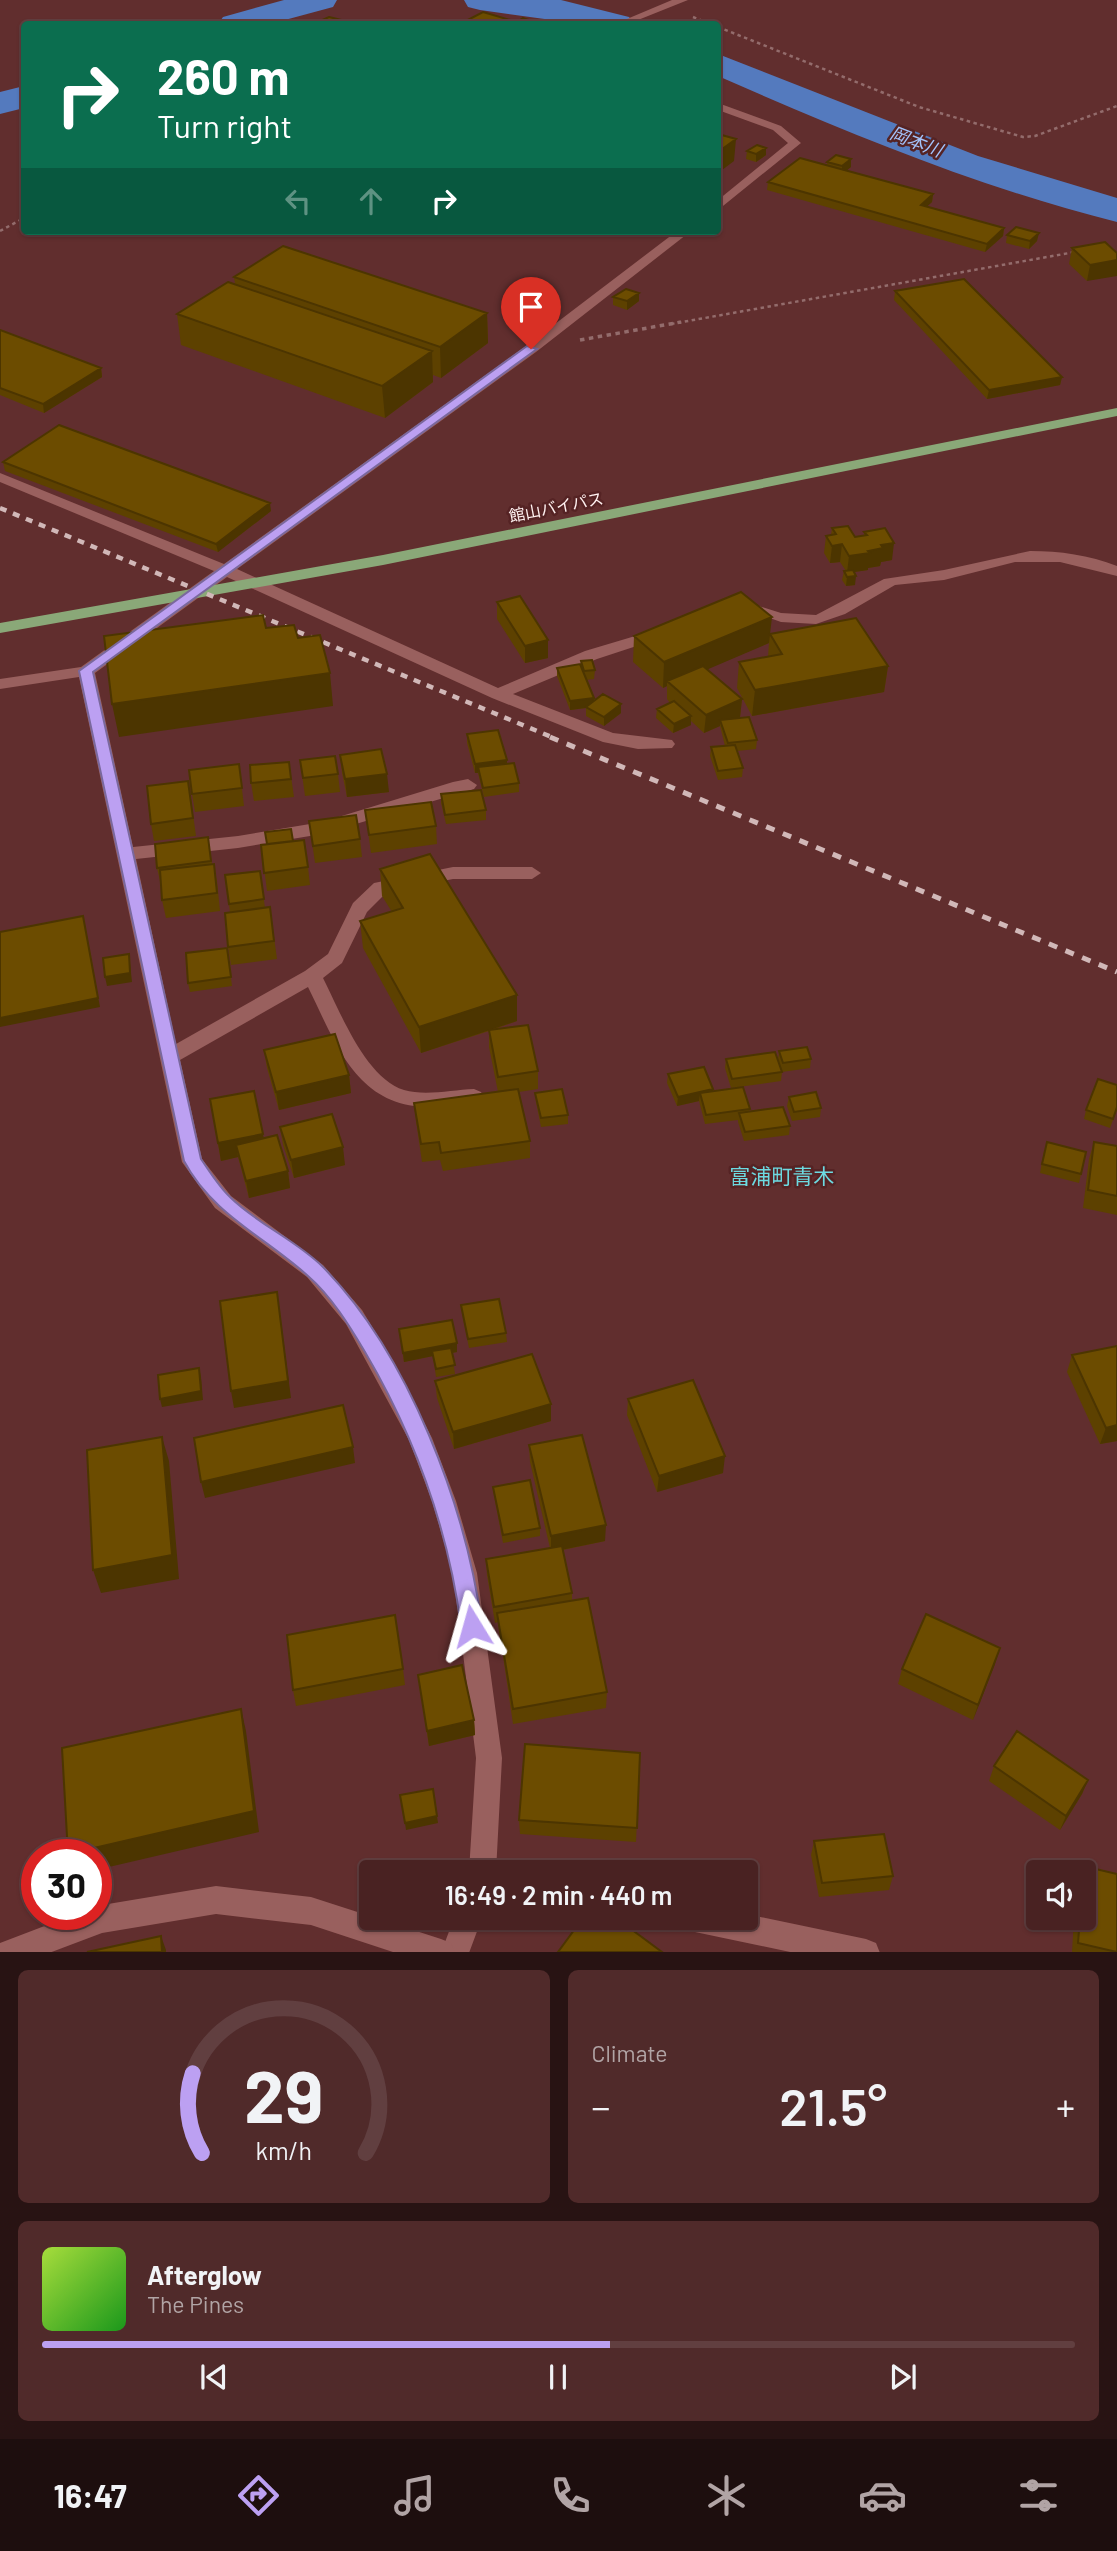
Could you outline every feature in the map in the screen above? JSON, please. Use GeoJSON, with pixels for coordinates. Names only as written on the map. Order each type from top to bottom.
{"type":"FeatureCollection","features":[{"type":"Feature","properties":{"kind":"highway","name":"館山バイパス"},"geometry":{"type":"LineString","coordinates":[[0,628],[383,560],[1117,412]]}},
{"type":"Feature","properties":{"kind":"street"},"geometry":{"type":"LineString","coordinates":[[627,21],[684,0]]}},
{"type":"Feature","properties":{"kind":"street"},"geometry":{"type":"LineString","coordinates":[[721,107],[777,128],[795,143],[721,204]]}},
{"type":"Feature","properties":{"kind":"street"},"geometry":{"type":"LineString","coordinates":[[0,684],[86,671],[531,349],[680,235]]}},
{"type":"Feature","properties":{"kind":"street"},"geometry":{"type":"LineString","coordinates":[[0,477],[225,570],[498,694],[609,738],[638,744],[666,744]]}},
{"type":"Feature","properties":{"kind":"street"},"geometry":{"type":"LineString","coordinates":[[728,606],[740,606],[790,621],[807,620],[836,613],[868,590],[894,581],[942,576],[1004,559],[1050,557],[1097,562],[1117,571]]}},
{"type":"Feature","properties":{"kind":"street"},"geometry":{"type":"LineString","coordinates":[[498,694],[591,655],[677,626]]}},
{"type":"Feature","properties":{"kind":"street"},"geometry":{"type":"LineString","coordinates":[[86,671],[192,1161],[223,1202],[315,1271],[354,1317],[420,1438],[444,1501],[465,1573],[489,1758],[483,1860]]}},
{"type":"Feature","properties":{"kind":"street"},"geometry":{"type":"LineString","coordinates":[[125,853],[243,842],[349,821],[436,790],[468,785]]}},
{"type":"Feature","properties":{"kind":"street"},"geometry":{"type":"LineString","coordinates":[[169,1057],[313,976],[335,958],[360,908],[381,887],[453,873],[532,873]]}},
{"type":"Feature","properties":{"kind":"street"},"geometry":{"type":"LineString","coordinates":[[313,976],[359,1065],[382,1087],[402,1098],[474,1097]]}},
{"type":"Feature","properties":{"kind":"street"},"geometry":{"type":"LineString","coordinates":[[9,1952],[102,1919],[216,1900],[311,1911],[441,1952]]}},
{"type":"Feature","properties":{"kind":"street"},"geometry":{"type":"LineString","coordinates":[[455,1952],[463,1930]]}},
{"type":"Feature","properties":{"kind":"street"},"geometry":{"type":"LineString","coordinates":[[755,1930],[866,1952]]}},
{"type":"Feature","properties":{"kind":"path"},"geometry":{"type":"LineString","coordinates":[[721,28],[919,107],[1023,137],[1035,136],[1117,106]]}},
{"type":"Feature","properties":{"kind":"path"},"geometry":{"type":"LineString","coordinates":[[0,231],[21,220]]}},
{"type":"Feature","properties":{"kind":"path"},"geometry":{"type":"LineString","coordinates":[[531,349],[1085,250]]}},
{"type":"Feature","properties":{"kind":"building"},"geometry":{"type":"Polygon","coordinates":[[[483,12],[514,21],[466,21],[483,12]]]}},
{"type":"Feature","properties":{"kind":"building"},"geometry":{"type":"Polygon","coordinates":[[[329,17],[346,21],[320,21],[329,17]]]}},
{"type":"Feature","properties":{"kind":"building"},"geometry":{"type":"Polygon","coordinates":[[[721,135],[736,139],[721,150],[721,135]]]}},
{"type":"Feature","properties":{"kind":"building"},"geometry":{"type":"Polygon","coordinates":[[[757,145],[766,148],[756,154],[747,151],[757,145]]]}},
{"type":"Feature","properties":{"kind":"building"},"geometry":{"type":"Polygon","coordinates":[[[836,155],[851,159],[842,166],[827,162],[836,155]]]}},
{"type":"Feature","properties":{"kind":"building"},"geometry":{"type":"Polygon","coordinates":[[[800,158],[933,194],[921,205],[1004,228],[987,244],[768,182],[800,158]]]}},
{"type":"Feature","properties":{"kind":"building"},"geometry":{"type":"Polygon","coordinates":[[[1016,227],[1039,233],[1030,241],[1007,235],[1016,227]]]}},
{"type":"Feature","properties":{"kind":"building"},"geometry":{"type":"Polygon","coordinates":[[[1105,242],[1117,253],[1117,260],[1090,265],[1072,248],[1105,242]]]}},
{"type":"Feature","properties":{"kind":"building"},"geometry":{"type":"Polygon","coordinates":[[[283,246],[487,313],[440,347],[234,277],[283,246]]]}},
{"type":"Feature","properties":{"kind":"building"},"geometry":{"type":"Polygon","coordinates":[[[964,279],[1062,377],[989,390],[895,291],[964,279]]]}},
{"type":"Feature","properties":{"kind":"building"},"geometry":{"type":"Polygon","coordinates":[[[228,282],[432,351],[382,386],[177,314],[228,282]]]}},
{"type":"Feature","properties":{"kind":"building"},"geometry":{"type":"Polygon","coordinates":[[[626,289],[639,293],[627,301],[613,297],[626,289]]]}},
{"type":"Feature","properties":{"kind":"building"},"geometry":{"type":"Polygon","coordinates":[[[0,330],[101,368],[43,404],[0,388],[0,330]]]}},
{"type":"Feature","properties":{"kind":"building"},"geometry":{"type":"Polygon","coordinates":[[[59,425],[270,503],[216,544],[3,462],[59,425]]]}},
{"type":"Feature","properties":{"kind":"building"},"geometry":{"type":"Polygon","coordinates":[[[848,526],[855,537],[867,535],[864,532],[885,528],[894,543],[881,545],[883,548],[868,551],[870,553],[849,556],[842,544],[832,546],[826,536],[836,534],[832,528],[848,526]]]}},
{"type":"Feature","properties":{"kind":"building"},"geometry":{"type":"Polygon","coordinates":[[[853,570],[856,576],[847,577],[844,571],[853,570]]]}},
{"type":"Feature","properties":{"kind":"building"},"geometry":{"type":"Polygon","coordinates":[[[741,592],[772,617],[664,662],[634,636],[741,592]]]}},
{"type":"Feature","properties":{"kind":"building"},"geometry":{"type":"Polygon","coordinates":[[[520,596],[548,640],[525,646],[497,602],[520,596]]]}},
{"type":"Feature","properties":{"kind":"building"},"geometry":{"type":"Polygon","coordinates":[[[263,615],[266,628],[294,625],[298,638],[320,635],[330,673],[112,704],[104,636],[263,615]]]}},
{"type":"Feature","properties":{"kind":"building"},"geometry":{"type":"Polygon","coordinates":[[[856,618],[888,666],[755,690],[739,662],[782,654],[770,634],[856,618]]]}},
{"type":"Feature","properties":{"kind":"building"},"geometry":{"type":"Polygon","coordinates":[[[592,660],[595,670],[584,671],[581,661],[592,660]]]}},
{"type":"Feature","properties":{"kind":"building"},"geometry":{"type":"Polygon","coordinates":[[[580,664],[594,698],[570,701],[557,668],[580,664]]]}},
{"type":"Feature","properties":{"kind":"building"},"geometry":{"type":"Polygon","coordinates":[[[703,666],[742,699],[706,715],[667,681],[703,666]]]}},
{"type":"Feature","properties":{"kind":"building"},"geometry":{"type":"Polygon","coordinates":[[[603,694],[621,704],[604,717],[586,707],[603,694]]]}},
{"type":"Feature","properties":{"kind":"building"},"geometry":{"type":"Polygon","coordinates":[[[674,701],[691,716],[674,724],[657,709],[674,701]]]}},
{"type":"Feature","properties":{"kind":"building"},"geometry":{"type":"Polygon","coordinates":[[[749,717],[757,740],[728,743],[720,720],[749,717]]]}},
{"type":"Feature","properties":{"kind":"building"},"geometry":{"type":"Polygon","coordinates":[[[498,730],[507,760],[475,764],[467,734],[498,730]]]}},
{"type":"Feature","properties":{"kind":"building"},"geometry":{"type":"Polygon","coordinates":[[[735,745],[743,768],[718,771],[711,747],[735,745]]]}},
{"type":"Feature","properties":{"kind":"building"},"geometry":{"type":"Polygon","coordinates":[[[381,749],[387,774],[345,779],[340,755],[381,749]]]}},
{"type":"Feature","properties":{"kind":"building"},"geometry":{"type":"Polygon","coordinates":[[[335,756],[338,774],[303,778],[300,760],[335,756]]]}},
{"type":"Feature","properties":{"kind":"building"},"geometry":{"type":"Polygon","coordinates":[[[289,762],[291,779],[251,783],[250,765],[289,762]]]}},
{"type":"Feature","properties":{"kind":"building"},"geometry":{"type":"Polygon","coordinates":[[[514,763],[519,783],[483,788],[478,767],[514,763]]]}},
{"type":"Feature","properties":{"kind":"building"},"geometry":{"type":"Polygon","coordinates":[[[239,764],[242,788],[192,794],[189,770],[239,764]]]}},
{"type":"Feature","properties":{"kind":"building"},"geometry":{"type":"Polygon","coordinates":[[[188,781],[193,818],[151,824],[147,786],[188,781]]]}},
{"type":"Feature","properties":{"kind":"building"},"geometry":{"type":"Polygon","coordinates":[[[481,790],[486,810],[445,815],[441,794],[481,790]]]}},
{"type":"Feature","properties":{"kind":"building"},"geometry":{"type":"Polygon","coordinates":[[[431,802],[436,826],[369,835],[365,810],[431,802]]]}},
{"type":"Feature","properties":{"kind":"building"},"geometry":{"type":"Polygon","coordinates":[[[356,815],[360,839],[313,846],[309,821],[356,815]]]}},
{"type":"Feature","properties":{"kind":"building"},"geometry":{"type":"Polygon","coordinates":[[[291,829],[293,841],[267,844],[265,832],[291,829]]]}},
{"type":"Feature","properties":{"kind":"building"},"geometry":{"type":"Polygon","coordinates":[[[208,837],[211,861],[157,868],[155,844],[208,837]]]}},
{"type":"Feature","properties":{"kind":"building"},"geometry":{"type":"Polygon","coordinates":[[[304,840],[308,867],[264,873],[261,845],[304,840]]]}},
{"type":"Feature","properties":{"kind":"building"},"geometry":{"type":"Polygon","coordinates":[[[430,854],[517,995],[419,1027],[360,921],[403,908],[380,869],[430,854]]]}},
{"type":"Feature","properties":{"kind":"building"},"geometry":{"type":"Polygon","coordinates":[[[214,864],[217,893],[162,900],[160,870],[214,864]]]}},
{"type":"Feature","properties":{"kind":"building"},"geometry":{"type":"Polygon","coordinates":[[[260,871],[264,899],[229,904],[225,875],[260,871]]]}},
{"type":"Feature","properties":{"kind":"building"},"geometry":{"type":"Polygon","coordinates":[[[270,907],[274,941],[228,947],[225,913],[270,907]]]}},
{"type":"Feature","properties":{"kind":"building"},"geometry":{"type":"Polygon","coordinates":[[[83,916],[98,998],[0,1018],[0,932],[83,916]]]}},
{"type":"Feature","properties":{"kind":"building"},"geometry":{"type":"Polygon","coordinates":[[[227,948],[231,977],[188,983],[186,953],[227,948]]]}},
{"type":"Feature","properties":{"kind":"building"},"geometry":{"type":"Polygon","coordinates":[[[129,954],[130,973],[105,977],[103,958],[129,954]]]}},
{"type":"Feature","properties":{"kind":"building"},"geometry":{"type":"Polygon","coordinates":[[[528,1025],[538,1071],[498,1077],[489,1030],[528,1025]]]}},
{"type":"Feature","properties":{"kind":"building"},"geometry":{"type":"Polygon","coordinates":[[[335,1034],[349,1075],[276,1092],[264,1050],[335,1034]]]}},
{"type":"Feature","properties":{"kind":"building"},"geometry":{"type":"Polygon","coordinates":[[[807,1047],[811,1059],[783,1063],[779,1051],[807,1047]]]}},
{"type":"Feature","properties":{"kind":"building"},"geometry":{"type":"Polygon","coordinates":[[[775,1052],[782,1072],[732,1079],[726,1059],[775,1052]]]}},
{"type":"Feature","properties":{"kind":"building"},"geometry":{"type":"Polygon","coordinates":[[[704,1067],[713,1089],[678,1097],[668,1074],[704,1067]]]}},
{"type":"Feature","properties":{"kind":"building"},"geometry":{"type":"Polygon","coordinates":[[[1098,1079],[1117,1085],[1117,1107],[1113,1119],[1086,1110],[1098,1079]]]}},
{"type":"Feature","properties":{"kind":"building"},"geometry":{"type":"Polygon","coordinates":[[[743,1087],[750,1109],[706,1115],[700,1093],[743,1087]]]}},
{"type":"Feature","properties":{"kind":"building"},"geometry":{"type":"Polygon","coordinates":[[[518,1089],[530,1141],[441,1153],[439,1142],[421,1144],[414,1103],[518,1089]]]}},
{"type":"Feature","properties":{"kind":"building"},"geometry":{"type":"Polygon","coordinates":[[[562,1089],[568,1115],[541,1118],[535,1093],[562,1089]]]}},
{"type":"Feature","properties":{"kind":"building"},"geometry":{"type":"Polygon","coordinates":[[[254,1091],[263,1134],[218,1143],[210,1099],[254,1091]]]}},
{"type":"Feature","properties":{"kind":"building"},"geometry":{"type":"Polygon","coordinates":[[[816,1092],[821,1108],[794,1112],[789,1097],[816,1092]]]}},
{"type":"Feature","properties":{"kind":"building"},"geometry":{"type":"Polygon","coordinates":[[[783,1107],[790,1126],[745,1132],[739,1113],[783,1107]]]}},
{"type":"Feature","properties":{"kind":"building"},"geometry":{"type":"Polygon","coordinates":[[[332,1114],[343,1147],[291,1160],[280,1127],[332,1114]]]}},
{"type":"Feature","properties":{"kind":"building"},"geometry":{"type":"Polygon","coordinates":[[[277,1135],[288,1171],[246,1181],[236,1145],[277,1135]]]}},
{"type":"Feature","properties":{"kind":"building"},"geometry":{"type":"Polygon","coordinates":[[[1047,1142],[1086,1152],[1081,1174],[1042,1164],[1047,1142]]]}},
{"type":"Feature","properties":{"kind":"building"},"geometry":{"type":"Polygon","coordinates":[[[1094,1142],[1117,1146],[1117,1196],[1088,1190],[1094,1142]]]}},
{"type":"Feature","properties":{"kind":"building"},"geometry":{"type":"Polygon","coordinates":[[[277,1292],[288,1381],[231,1391],[220,1301],[277,1292]]]}},
{"type":"Feature","properties":{"kind":"building"},"geometry":{"type":"Polygon","coordinates":[[[499,1299],[506,1333],[468,1339],[461,1305],[499,1299]]]}},
{"type":"Feature","properties":{"kind":"building"},"geometry":{"type":"Polygon","coordinates":[[[452,1320],[457,1343],[403,1353],[399,1329],[452,1320]]]}},
{"type":"Feature","properties":{"kind":"building"},"geometry":{"type":"Polygon","coordinates":[[[1117,1346],[1117,1425],[1106,1428],[1072,1355],[1117,1346]]]}},
{"type":"Feature","properties":{"kind":"building"},"geometry":{"type":"Polygon","coordinates":[[[451,1348],[455,1365],[436,1369],[432,1351],[451,1348]]]}},
{"type":"Feature","properties":{"kind":"building"},"geometry":{"type":"Polygon","coordinates":[[[532,1354],[551,1404],[453,1432],[435,1381],[532,1354]]]}},
{"type":"Feature","properties":{"kind":"building"},"geometry":{"type":"Polygon","coordinates":[[[199,1368],[201,1391],[160,1399],[158,1375],[199,1368]]]}},
{"type":"Feature","properties":{"kind":"building"},"geometry":{"type":"Polygon","coordinates":[[[693,1380],[725,1456],[659,1476],[628,1399],[693,1380]]]}},
{"type":"Feature","properties":{"kind":"building"},"geometry":{"type":"Polygon","coordinates":[[[343,1405],[353,1447],[201,1482],[194,1438],[343,1405]]]}},
{"type":"Feature","properties":{"kind":"building"},"geometry":{"type":"Polygon","coordinates":[[[582,1435],[606,1525],[551,1536],[529,1445],[582,1435]]]}},
{"type":"Feature","properties":{"kind":"building"},"geometry":{"type":"Polygon","coordinates":[[[162,1437],[172,1555],[93,1570],[87,1450],[162,1437]]]}},
{"type":"Feature","properties":{"kind":"building"},"geometry":{"type":"Polygon","coordinates":[[[530,1480],[540,1528],[503,1535],[493,1487],[530,1480]]]}},
{"type":"Feature","properties":{"kind":"building"},"geometry":{"type":"Polygon","coordinates":[[[562,1546],[572,1593],[494,1607],[486,1559],[562,1546]]]}},
{"type":"Feature","properties":{"kind":"building"},"geometry":{"type":"Polygon","coordinates":[[[588,1598],[607,1692],[513,1709],[497,1613],[588,1598]]]}},
{"type":"Feature","properties":{"kind":"building"},"geometry":{"type":"Polygon","coordinates":[[[926,1614],[1000,1648],[978,1705],[902,1669],[926,1614]]]}},
{"type":"Feature","properties":{"kind":"building"},"geometry":{"type":"Polygon","coordinates":[[[395,1615],[403,1669],[293,1690],[287,1635],[395,1615]]]}},
{"type":"Feature","properties":{"kind":"building"},"geometry":{"type":"Polygon","coordinates":[[[462,1665],[474,1720],[427,1731],[418,1675],[462,1665]]]}},
{"type":"Feature","properties":{"kind":"building"},"geometry":{"type":"Polygon","coordinates":[[[241,1709],[254,1811],[112,1844],[112,1839],[67,1839],[62,1748],[241,1709]]]}},
{"type":"Feature","properties":{"kind":"building"},"geometry":{"type":"Polygon","coordinates":[[[1017,1731],[1088,1780],[1066,1816],[994,1766],[1017,1731]]]}},
{"type":"Feature","properties":{"kind":"building"},"geometry":{"type":"Polygon","coordinates":[[[525,1744],[640,1753],[637,1828],[519,1820],[525,1744]]]}},
{"type":"Feature","properties":{"kind":"building"},"geometry":{"type":"Polygon","coordinates":[[[433,1789],[437,1816],[405,1823],[400,1795],[433,1789]]]}},
{"type":"Feature","properties":{"kind":"building"},"geometry":{"type":"Polygon","coordinates":[[[884,1834],[893,1876],[822,1883],[814,1841],[884,1834]]]}},
{"type":"Feature","properties":{"kind":"building"},"geometry":{"type":"Polygon","coordinates":[[[1096,1869],[1117,1874],[1117,1952],[1078,1943],[1079,1930],[1096,1930],[1096,1869]]]}},
{"type":"Feature","properties":{"kind":"building"},"geometry":{"type":"Polygon","coordinates":[[[574,1930],[632,1930],[662,1952],[558,1952],[574,1930]]]}},
{"type":"Feature","properties":{"kind":"building"},"geometry":{"type":"Polygon","coordinates":[[[161,1936],[162,1952],[87,1952],[161,1936]]]}},
{"type":"Feature","properties":{"kind":"waterway","name":"岡本川"},"geometry":{"type":"LineString","coordinates":[[246,21],[321,0]]}},
{"type":"Feature","properties":{"kind":"waterway","name":"岡本川"},"geometry":{"type":"LineString","coordinates":[[480,0],[569,11],[606,21]]}},
{"type":"Feature","properties":{"kind":"waterway","name":"岡本川"},"geometry":{"type":"LineString","coordinates":[[721,65],[914,146],[1015,181],[1117,210]]}},
{"type":"Feature","properties":{"kind":"waterway","name":"岡本川"},"geometry":{"type":"LineString","coordinates":[[0,103],[21,98]]}},
{"type":"Feature","properties":{"kind":"railway"},"geometry":{"type":"LineString","coordinates":[[0,508],[554,738]]}},
{"type":"Feature","properties":{"kind":"railway"},"geometry":{"type":"LineString","coordinates":[[550,737],[1117,972]]}},
{"type":"Feature","properties":{"kind":"district","name":"富浦町青木"},"geometry":{"type":"Point","coordinates":[782,1177]}},
{"type":"Feature","properties":{"kind":"route"},"geometry":{"type":"LineString","coordinates":[[472,1626],[465,1573],[444,1501],[420,1438],[354,1317],[315,1271],[223,1202],[192,1161],[86,671],[531,349]]}}]}
